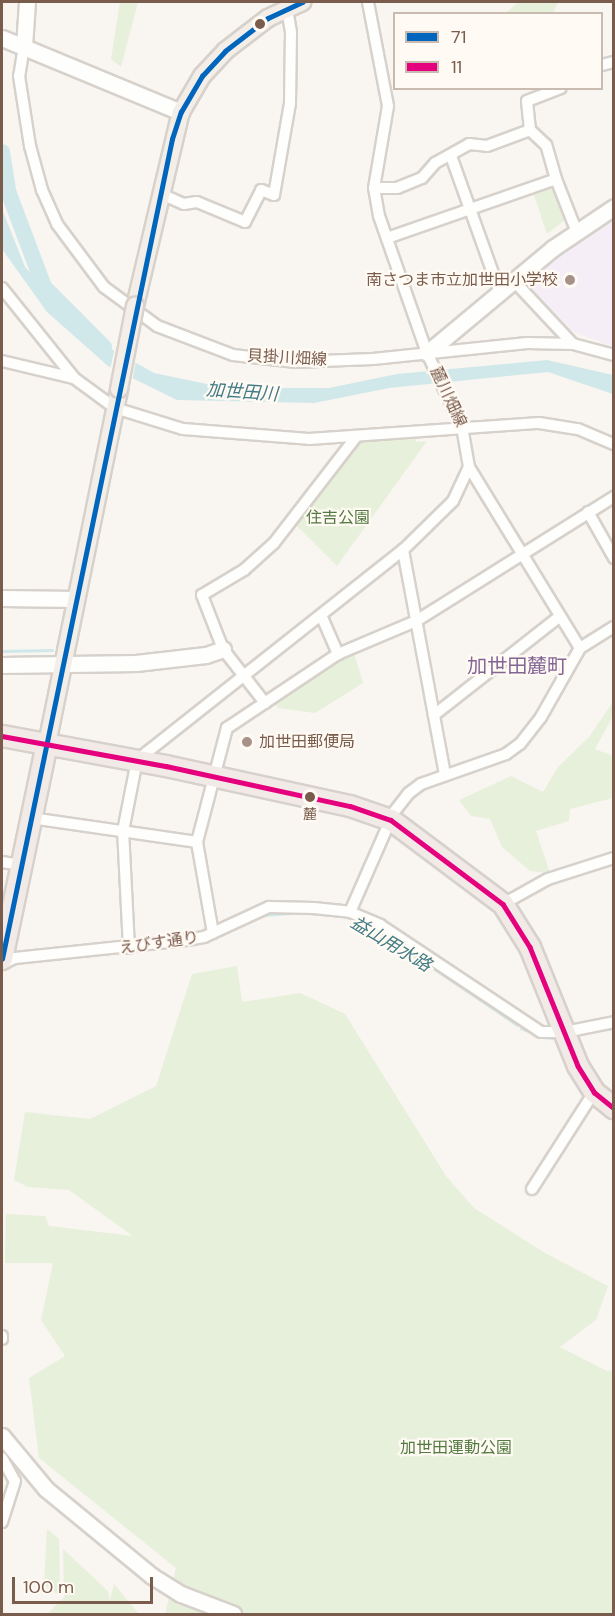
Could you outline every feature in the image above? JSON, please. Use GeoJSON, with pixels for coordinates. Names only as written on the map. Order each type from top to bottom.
{"type":"FeatureCollection","features":[{"type":"Feature","properties":{"kind":"highway"},"geometry":{"type":"LineString","coordinates":[[2,736],[137,760],[350,806],[391,820],[503,904],[530,947],[565,1032],[594,1092],[614,1108]]}},
{"type":"Feature","properties":{"kind":"highway"},"geometry":{"type":"LineString","coordinates":[[2,959],[47,744]]}},
{"type":"Feature","properties":{"kind":"main road"},"geometry":{"type":"LineString","coordinates":[[47,744],[135,306],[159,193],[181,112],[202,76],[225,51],[286,5],[303,2]]}},
{"type":"Feature","properties":{"kind":"street","name":"貝掛川畑線"},"geometry":{"type":"LineString","coordinates":[[27,2],[20,45],[21,96],[42,190],[57,224],[84,266],[129,307],[170,333],[233,355],[294,362],[429,356],[527,343],[573,345],[614,355]]}},
{"type":"Feature","properties":{"kind":"street","name":"麓川畑線"},"geometry":{"type":"LineString","coordinates":[[368,2],[388,106],[374,188],[387,238],[429,356],[461,424],[469,466]]}},
{"type":"Feature","properties":{"kind":"street"},"geometry":{"type":"LineString","coordinates":[[159,193],[184,204],[198,202],[245,222],[261,190],[274,195],[290,103],[291,32],[286,5]]}},
{"type":"Feature","properties":{"kind":"street"},"geometry":{"type":"LineString","coordinates":[[2,38],[181,112]]}},
{"type":"Feature","properties":{"kind":"street"},"geometry":{"type":"LineString","coordinates":[[556,90],[527,101],[530,130],[546,145],[556,179],[576,230]]}},
{"type":"Feature","properties":{"kind":"street"},"geometry":{"type":"LineString","coordinates":[[374,188],[397,188],[422,178],[435,163],[469,144],[487,146],[530,130]]}},
{"type":"Feature","properties":{"kind":"street"},"geometry":{"type":"LineString","coordinates":[[451,156],[500,293]]}},
{"type":"Feature","properties":{"kind":"street"},"geometry":{"type":"LineString","coordinates":[[387,238],[556,179]]}},
{"type":"Feature","properties":{"kind":"street"},"geometry":{"type":"LineString","coordinates":[[429,356],[514,280],[576,230],[614,207]]}},
{"type":"Feature","properties":{"kind":"street"},"geometry":{"type":"LineString","coordinates":[[514,280],[573,345]]}},
{"type":"Feature","properties":{"kind":"street"},"geometry":{"type":"LineString","coordinates":[[2,288],[74,378],[115,408],[208,433],[280,438],[356,437],[461,424],[508,423],[566,426],[614,444]]}},
{"type":"Feature","properties":{"kind":"street"},"geometry":{"type":"LineString","coordinates":[[2,361],[74,378]]}},
{"type":"Feature","properties":{"kind":"street"},"geometry":{"type":"LineString","coordinates":[[265,703],[223,649],[202,595],[232,578],[274,543],[356,437]]}},
{"type":"Feature","properties":{"kind":"street"},"geometry":{"type":"LineString","coordinates":[[129,948],[123,831],[137,760],[403,550],[453,501],[469,466]]}},
{"type":"Feature","properties":{"kind":"street"},"geometry":{"type":"LineString","coordinates":[[469,466],[520,554],[580,648]]}},
{"type":"Feature","properties":{"kind":"street"},"geometry":{"type":"LineString","coordinates":[[213,933],[197,842],[227,728],[338,654],[416,621],[614,497]]}},
{"type":"Feature","properties":{"kind":"street"},"geometry":{"type":"LineString","coordinates":[[588,512],[614,558]]}},
{"type":"Feature","properties":{"kind":"street"},"geometry":{"type":"LineString","coordinates":[[403,550],[445,775]]}},
{"type":"Feature","properties":{"kind":"street"},"geometry":{"type":"LineString","coordinates":[[2,598],[75,602]]}},
{"type":"Feature","properties":{"kind":"street"},"geometry":{"type":"LineString","coordinates":[[321,615],[338,654]]}},
{"type":"Feature","properties":{"kind":"street"},"geometry":{"type":"LineString","coordinates":[[434,715],[560,617]]}},
{"type":"Feature","properties":{"kind":"street"},"geometry":{"type":"LineString","coordinates":[[350,912],[391,820],[409,793],[445,775],[506,754],[520,744],[541,717],[580,648],[614,627]]}},
{"type":"Feature","properties":{"kind":"street"},"geometry":{"type":"LineString","coordinates":[[2,665],[159,661],[206,655],[223,649]]}},
{"type":"Feature","properties":{"kind":"street"},"geometry":{"type":"LineString","coordinates":[[32,818],[197,842]]}},
{"type":"Feature","properties":{"kind":"street"},"geometry":{"type":"LineString","coordinates":[[503,904],[548,879],[614,858]]}},
{"type":"Feature","properties":{"kind":"street"},"geometry":{"type":"LineString","coordinates":[[2,862],[22,865]]}},
{"type":"Feature","properties":{"kind":"street","name":"えびす通り"},"geometry":{"type":"LineString","coordinates":[[2,964],[15,958],[129,948],[204,937],[269,908],[350,912],[380,925],[541,1032],[565,1032],[614,1022]]}},
{"type":"Feature","properties":{"kind":"street"},"geometry":{"type":"LineString","coordinates":[[532,1189],[594,1092]]}},
{"type":"Feature","properties":{"kind":"street"},"geometry":{"type":"LineString","coordinates":[[2,1436],[46,1489],[144,1570],[182,1594],[233,1614]]}},
{"type":"Feature","properties":{"kind":"street"},"geometry":{"type":"LineString","coordinates":[[2,1458],[15,1481],[2,1522]]}},
{"type":"Feature","properties":{"kind":"shaded area","name":"南さつま市立加世田小学校"},"geometry":{"type":"Polygon","coordinates":[[[613,212],[613,347],[572,331],[527,283],[528,277],[580,233],[613,212]]]}},
{"type":"Feature","properties":{"kind":"green space"},"geometry":{"type":"Polygon","coordinates":[[[120,2],[138,2],[121,67],[111,59],[120,2]]]}},
{"type":"Feature","properties":{"kind":"green space"},"geometry":{"type":"Polygon","coordinates":[[[518,2],[558,3],[554,12],[507,12],[518,2]]]}},
{"type":"Feature","properties":{"kind":"green space"},"geometry":{"type":"Polygon","coordinates":[[[552,188],[565,220],[547,234],[534,195],[552,188]]]}},
{"type":"Feature","properties":{"kind":"green space","name":"住吉公園"},"geometry":{"type":"Polygon","coordinates":[[[415,436],[416,442],[427,441],[337,566],[296,525],[360,441],[415,436]]]}},
{"type":"Feature","properties":{"kind":"green space"},"geometry":{"type":"Polygon","coordinates":[[[354,653],[363,683],[315,713],[278,708],[275,703],[354,653]]]}},
{"type":"Feature","properties":{"kind":"green space"},"geometry":{"type":"Polygon","coordinates":[[[613,702],[613,716],[595,749],[613,756],[613,798],[570,809],[569,821],[536,831],[550,873],[530,871],[502,847],[490,819],[471,816],[459,800],[511,776],[543,792],[558,767],[589,737],[613,702]]]}},
{"type":"Feature","properties":{"kind":"green space","name":"加世田運動公園"},"geometry":{"type":"Polygon","coordinates":[[[237,966],[242,1002],[300,993],[345,1014],[446,1176],[474,1208],[545,1253],[608,1286],[596,1320],[560,1347],[607,1371],[613,1370],[613,1614],[165,1614],[176,1568],[39,1458],[29,1378],[65,1356],[41,1320],[53,1263],[5,1263],[6,1214],[45,1216],[49,1226],[133,1236],[69,1190],[28,1187],[14,1180],[25,1112],[90,1119],[156,1086],[192,974],[237,966]]]}},
{"type":"Feature","properties":{"kind":"green space"},"geometry":{"type":"Polygon","coordinates":[[[47,1529],[59,1539],[60,1596],[44,1585],[47,1529]]]}},
{"type":"Feature","properties":{"kind":"green space"},"geometry":{"type":"Polygon","coordinates":[[[63,1549],[108,1591],[110,1600],[114,1584],[138,1613],[47,1614],[64,1597],[63,1549]]]}},
{"type":"Feature","properties":{"kind":"water"},"geometry":{"type":"Polygon","coordinates":[[[2,209],[25,267],[76,322],[108,347],[154,373],[226,388],[329,388],[397,374],[547,360],[613,375],[613,394],[548,372],[389,388],[314,403],[177,400],[108,366],[47,312],[2,249],[2,209]]]}},
{"type":"Feature","properties":{"kind":"pier"},"geometry":{"type":"Polygon","coordinates":[[[115,347],[136,360],[132,382],[110,370],[115,347]]]}},
{"type":"Feature","properties":{"kind":"waterway","name":"加世田川"},"geometry":{"type":"LineString","coordinates":[[2,152],[8,191],[44,287],[104,347]]}},
{"type":"Feature","properties":{"kind":"waterway"},"geometry":{"type":"LineString","coordinates":[[2,651],[52,650]]}},
{"type":"Feature","properties":{"kind":"waterway","name":"益山用水路"},"geometry":{"type":"LineString","coordinates":[[263,915],[290,913]]}},
{"type":"Feature","properties":{"kind":"waterway","name":"益山用水路"},"geometry":{"type":"LineString","coordinates":[[305,913],[334,915]]}},
{"type":"Feature","properties":{"kind":"waterway","name":"益山用水路"},"geometry":{"type":"LineString","coordinates":[[374,928],[517,1025]]}},
{"type":"Feature","properties":{"kind":"waterway","name":"益山用水路"},"geometry":{"type":"LineString","coordinates":[[521,1028],[536,1034]]}},
{"type":"Feature","properties":{"kind":"waterway","name":"益山用水路"},"geometry":{"type":"LineString","coordinates":[[589,1032],[614,1028]]}},
{"type":"Feature","properties":{"kind":"waterway","name":"益山用水路"},"geometry":{"type":"LineString","coordinates":[[542,1037],[552,1038]]}},
{"type":"Feature","properties":{"kind":"transit line","name":"71"},"geometry":{"type":"LineString","coordinates":[[2,959],[172,139],[181,112],[202,76],[225,51],[268,18],[303,2]]}},
{"type":"Feature","properties":{"kind":"transit line","name":"11"},"geometry":{"type":"LineString","coordinates":[[2,736],[166,766],[350,806],[391,820],[503,904],[530,947],[578,1066],[594,1092],[614,1108]]}},
{"type":"Feature","properties":{"kind":"place","name":"南さつま市立加世田小学校"},"geometry":{"type":"Point","coordinates":[570,280]}},
{"type":"Feature","properties":{"kind":"place","name":"加世田郵便局"},"geometry":{"type":"Point","coordinates":[247,742]}},
{"type":"Feature","properties":{"kind":"place","name":"麓"},"geometry":{"type":"Point","coordinates":[310,797]}},
{"type":"Feature","properties":{"kind":"district","name":"加世田麓町"},"geometry":{"type":"Point","coordinates":[517,666]}}]}
